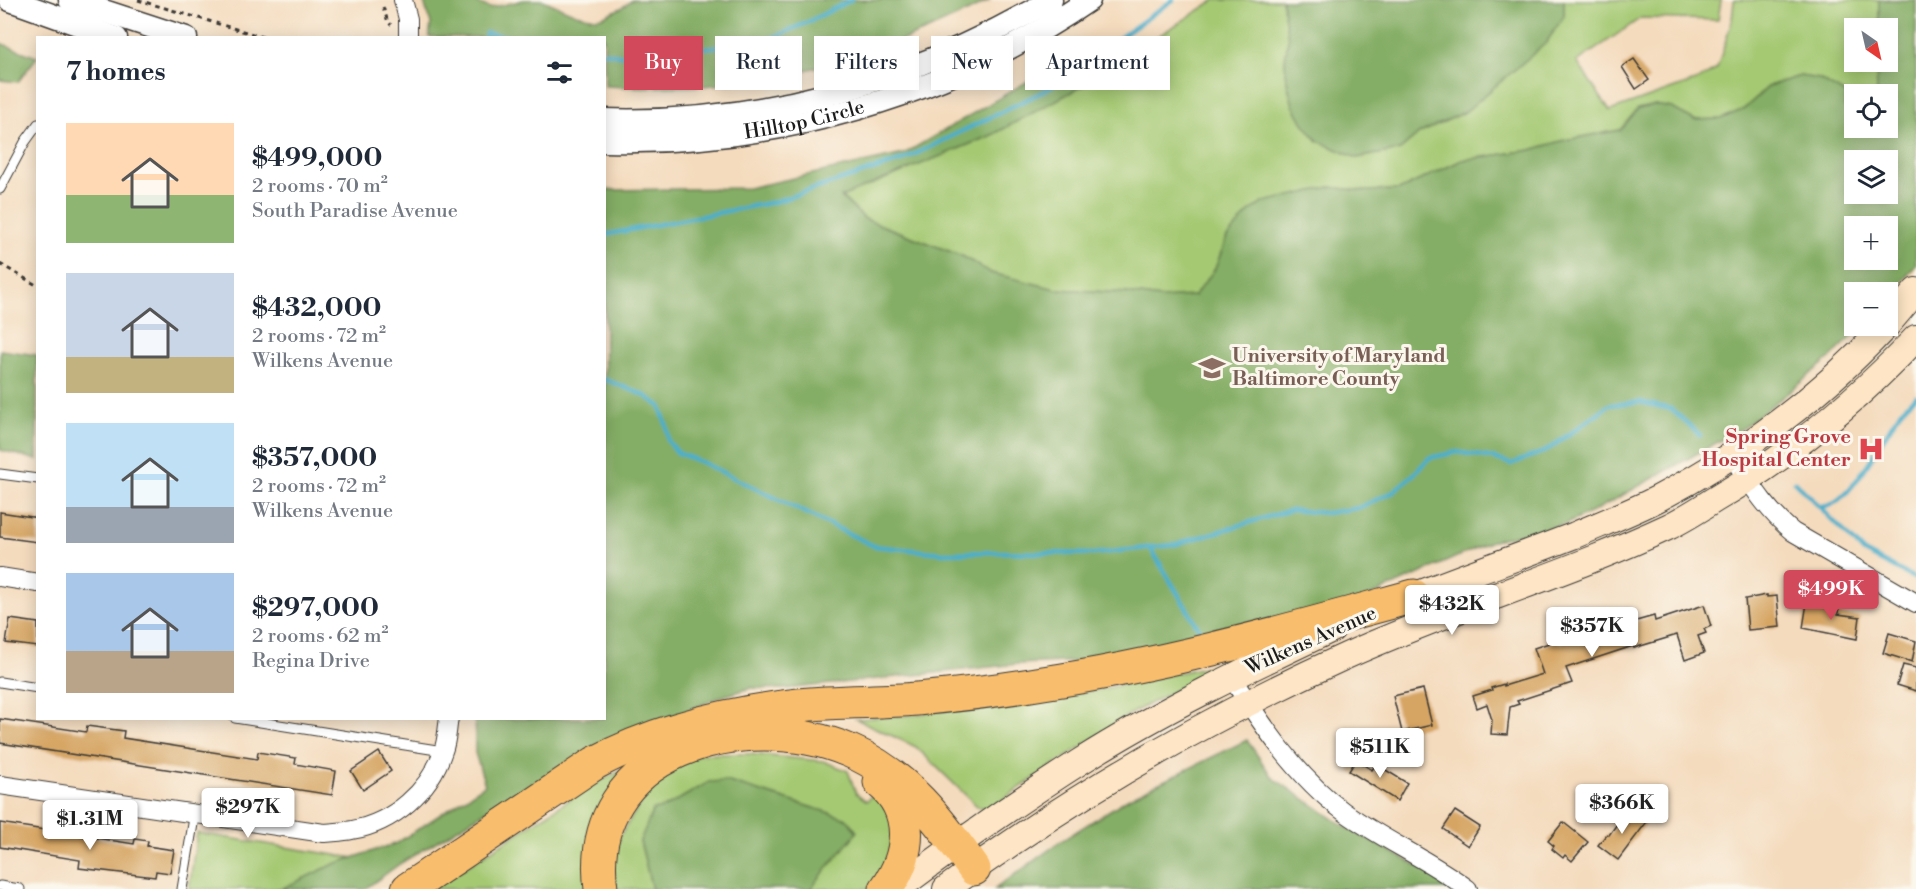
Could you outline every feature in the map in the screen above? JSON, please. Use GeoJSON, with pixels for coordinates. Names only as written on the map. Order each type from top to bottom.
{"type":"FeatureCollection","features":[{"type":"Feature","properties":{"kind":"highway"},"geometry":{"type":"LineString","coordinates":[[601,889],[599,871],[601,844],[607,822],[619,798],[654,763],[700,743],[726,727],[800,705],[916,699],[1107,673],[1249,641],[1414,596]]}},
{"type":"Feature","properties":{"kind":"highway"},"geometry":{"type":"LineString","coordinates":[[408,889],[596,763],[622,749],[657,735],[791,716],[828,722],[858,734],[889,749],[918,770],[944,796],[973,851]]}},
{"type":"Feature","properties":{"kind":"highway"},"geometry":{"type":"LineString","coordinates":[[726,727],[821,753],[874,777],[886,787],[902,809],[907,835],[900,864],[886,889]]}},
{"type":"Feature","properties":{"kind":"main road","name":"Wilkens Avenue"},"geometry":{"type":"LineString","coordinates":[[1898,312],[1916,291]]}},
{"type":"Feature","properties":{"kind":"main road","name":"Wilkens Avenue"},"geometry":{"type":"LineString","coordinates":[[946,889],[973,851],[1083,760],[1232,678],[1335,628],[1608,521],[1658,499],[1732,456],[1774,428],[1818,392],[1877,336]]}},
{"type":"Feature","properties":{"kind":"main road","name":"Wilkens Avenue"},"geometry":{"type":"LineString","coordinates":[[897,889],[973,851],[1032,828],[1168,744],[1248,702],[1347,655],[1556,574],[1662,529],[1749,480],[1791,451],[1878,379],[1916,338]]}},
{"type":"Feature","properties":{"kind":"street"},"geometry":{"type":"LineString","coordinates":[[10,0],[93,34]]}},
{"type":"Feature","properties":{"kind":"street"},"geometry":{"type":"LineString","coordinates":[[70,0],[180,36]]}},
{"type":"Feature","properties":{"kind":"street"},"geometry":{"type":"LineString","coordinates":[[403,0],[408,19],[408,36]]}},
{"type":"Feature","properties":{"kind":"street","name":"Hilltop Circle"},"geometry":{"type":"LineString","coordinates":[[606,120],[639,122],[724,115],[789,105],[936,59],[1003,28],[1051,0]]}},
{"type":"Feature","properties":{"kind":"street","name":"Hilltop Circle"},"geometry":{"type":"LineString","coordinates":[[606,141],[643,142],[726,135],[799,124],[876,103],[945,78],[1014,46],[1089,0]]}},
{"type":"Feature","properties":{"kind":"street"},"geometry":{"type":"LineString","coordinates":[[1732,456],[1769,509],[1794,532],[1916,603]]}},
{"type":"Feature","properties":{"kind":"street"},"geometry":{"type":"LineString","coordinates":[[0,577],[36,583]]}},
{"type":"Feature","properties":{"kind":"street"},"geometry":{"type":"LineString","coordinates":[[1232,678],[1304,776],[1324,795],[1343,811],[1432,864],[1468,889]]}},
{"type":"Feature","properties":{"kind":"street"},"geometry":{"type":"LineString","coordinates":[[0,785],[195,812],[324,833],[354,830],[380,821],[399,811],[419,794],[432,776],[443,751],[449,720]]}},
{"type":"Feature","properties":{"kind":"lane"},"geometry":{"type":"LineString","coordinates":[[0,189],[25,142],[36,127]]}},
{"type":"Feature","properties":{"kind":"lane"},"geometry":{"type":"LineString","coordinates":[[0,474],[36,478]]}},
{"type":"Feature","properties":{"kind":"lane"},"geometry":{"type":"LineString","coordinates":[[0,682],[36,688]]}},
{"type":"Feature","properties":{"kind":"lane"},"geometry":{"type":"LineString","coordinates":[[248,720],[443,751]]}},
{"type":"Feature","properties":{"kind":"lane"},"geometry":{"type":"LineString","coordinates":[[182,889],[195,812]]}},
{"type":"Feature","properties":{"kind":"lane"},"geometry":{"type":"LineString","coordinates":[[0,886],[20,889]]}},
{"type":"Feature","properties":{"kind":"path"},"geometry":{"type":"LineString","coordinates":[[138,0],[259,36]]}},
{"type":"Feature","properties":{"kind":"path"},"geometry":{"type":"LineString","coordinates":[[0,264],[36,285]]}},
{"type":"Feature","properties":{"kind":"green space"},"geometry":{"type":"Polygon","coordinates":[[[423,0],[470,0],[490,8],[524,0],[543,0],[576,14],[595,18],[621,8],[632,0],[990,0],[960,16],[913,36],[814,36],[814,68],[802,71],[802,36],[715,36],[715,85],[703,85],[703,36],[624,36],[624,86],[606,86],[606,36],[429,36],[431,23],[423,0]]]}},
{"type":"Feature","properties":{"kind":"green space"},"geometry":{"type":"Polygon","coordinates":[[[1215,0],[1282,0],[1288,39],[1285,61],[1287,82],[1293,105],[1318,141],[1357,158],[1400,150],[1420,133],[1465,112],[1564,16],[1564,0],[1721,0],[1718,20],[1641,18],[1577,62],[1610,111],[1698,80],[1717,69],[1732,20],[1734,0],[1879,0],[1879,18],[1844,18],[1844,72],[1877,72],[1878,84],[1844,84],[1844,93],[1819,79],[1800,76],[1769,86],[1744,109],[1721,119],[1694,120],[1672,108],[1655,105],[1638,109],[1620,130],[1565,140],[1531,150],[1462,160],[1399,190],[1364,191],[1330,187],[1227,237],[1215,269],[1195,296],[1160,298],[1127,293],[1056,289],[991,273],[962,256],[865,219],[841,196],[992,135],[1075,90],[1170,90],[1170,36],[1158,36],[1215,0]]]}},
{"type":"Feature","properties":{"kind":"green space"},"geometry":{"type":"Polygon","coordinates":[[[1282,0],[1564,0],[1564,16],[1546,43],[1465,112],[1420,133],[1400,150],[1357,158],[1318,141],[1303,123],[1293,105],[1287,82],[1285,61],[1288,39],[1282,0]]]}},
{"type":"Feature","properties":{"kind":"green space","name":"University of Maryland Baltimore County"},"geometry":{"type":"Polygon","coordinates":[[[1879,0],[1916,0],[1916,265],[1898,287],[1898,282],[1844,282],[1844,336],[1853,336],[1831,357],[1741,429],[1596,510],[1566,524],[1494,540],[1377,593],[1347,604],[1085,661],[1018,664],[784,689],[751,688],[720,697],[602,747],[514,794],[401,863],[365,889],[281,889],[334,864],[397,843],[485,785],[475,753],[475,720],[606,720],[606,190],[748,188],[904,154],[1025,83],[1025,90],[1075,90],[992,135],[841,197],[865,219],[962,256],[991,273],[1056,289],[1127,293],[1160,298],[1194,296],[1215,269],[1227,237],[1250,211],[1264,202],[1330,187],[1364,191],[1399,190],[1462,160],[1531,150],[1565,140],[1620,130],[1638,109],[1655,105],[1672,108],[1694,120],[1721,119],[1744,109],[1769,86],[1800,76],[1819,79],[1844,93],[1844,138],[1898,138],[1898,84],[1877,84],[1876,72],[1898,72],[1898,18],[1879,18],[1879,0]]]}},
{"type":"Feature","properties":{"kind":"green space"},"geometry":{"type":"Polygon","coordinates":[[[0,43],[36,57],[18,82],[0,80],[0,43]]]}},
{"type":"Feature","properties":{"kind":"green space"},"geometry":{"type":"Polygon","coordinates":[[[0,350],[36,355],[36,460],[0,450],[0,350]]]}},
{"type":"Feature","properties":{"kind":"green space"},"geometry":{"type":"Polygon","coordinates":[[[1229,662],[1130,714],[990,808],[978,807],[916,747],[856,719],[912,715],[1093,691],[1229,662]]]}},
{"type":"Feature","properties":{"kind":"green space"},"geometry":{"type":"Polygon","coordinates":[[[685,740],[642,763],[588,889],[432,889],[592,785],[685,740]]]}},
{"type":"Feature","properties":{"kind":"green space"},"geometry":{"type":"Polygon","coordinates":[[[1247,740],[1272,777],[1346,827],[1460,889],[995,889],[1061,841],[1129,798],[1247,740]]]}},
{"type":"Feature","properties":{"kind":"green space"},"geometry":{"type":"Polygon","coordinates":[[[700,754],[748,754],[823,761],[848,771],[856,793],[867,801],[878,788],[896,817],[895,854],[872,889],[810,889],[857,832],[709,782],[664,808],[640,841],[652,889],[617,889],[612,861],[621,834],[646,795],[675,766],[700,754]]]}},
{"type":"Feature","properties":{"kind":"green space"},"geometry":{"type":"Polygon","coordinates":[[[726,781],[847,819],[857,832],[810,889],[652,889],[640,841],[653,810],[664,808],[709,782],[726,781]]]}},
{"type":"Feature","properties":{"kind":"green space"},"geometry":{"type":"Polygon","coordinates":[[[197,833],[354,858],[299,889],[189,889],[197,833]]]}},
{"type":"Feature","properties":{"kind":"building"},"geometry":{"type":"Polygon","coordinates":[[[1634,59],[1649,80],[1636,89],[1622,67],[1634,59]]]}},
{"type":"Feature","properties":{"kind":"building"},"geometry":{"type":"Polygon","coordinates":[[[0,512],[36,518],[36,542],[0,537],[0,512]]]}},
{"type":"Feature","properties":{"kind":"building"},"geometry":{"type":"Polygon","coordinates":[[[1767,595],[1767,597],[1777,596],[1780,627],[1748,630],[1745,599],[1767,595]]]}},
{"type":"Feature","properties":{"kind":"building"},"geometry":{"type":"Polygon","coordinates":[[[1807,603],[1839,606],[1838,614],[1860,617],[1857,639],[1803,628],[1807,603]]]}},
{"type":"Feature","properties":{"kind":"building"},"geometry":{"type":"Polygon","coordinates":[[[1704,605],[1711,626],[1704,629],[1706,633],[1698,636],[1704,653],[1685,660],[1677,635],[1634,648],[1633,646],[1566,668],[1572,683],[1517,701],[1519,704],[1510,707],[1507,735],[1491,734],[1492,720],[1487,704],[1477,708],[1473,696],[1492,690],[1491,688],[1543,674],[1534,648],[1654,616],[1655,621],[1704,605]]]}},
{"type":"Feature","properties":{"kind":"building"},"geometry":{"type":"Polygon","coordinates":[[[10,619],[36,623],[36,647],[6,643],[10,619]]]}},
{"type":"Feature","properties":{"kind":"building"},"geometry":{"type":"Polygon","coordinates":[[[1889,633],[1916,641],[1912,662],[1883,653],[1889,633]]]}},
{"type":"Feature","properties":{"kind":"building"},"geometry":{"type":"Polygon","coordinates":[[[1903,665],[1916,668],[1916,691],[1897,685],[1903,665]]]}},
{"type":"Feature","properties":{"kind":"building"},"geometry":{"type":"Polygon","coordinates":[[[1423,689],[1432,725],[1402,732],[1393,696],[1423,689]]]}},
{"type":"Feature","properties":{"kind":"building"},"geometry":{"type":"Polygon","coordinates":[[[0,719],[86,732],[87,726],[124,731],[123,738],[257,759],[258,752],[296,758],[295,764],[336,771],[332,795],[0,743],[0,719]]]}},
{"type":"Feature","properties":{"kind":"building"},"geometry":{"type":"Polygon","coordinates":[[[379,752],[391,771],[363,790],[351,771],[379,752]]]}},
{"type":"Feature","properties":{"kind":"building"},"geometry":{"type":"Polygon","coordinates":[[[1356,760],[1372,770],[1376,764],[1407,783],[1397,801],[1349,771],[1356,760]]]}},
{"type":"Feature","properties":{"kind":"building"},"geometry":{"type":"Polygon","coordinates":[[[1628,809],[1646,823],[1618,860],[1598,845],[1607,834],[1609,835],[1628,809]]]}},
{"type":"Feature","properties":{"kind":"building"},"geometry":{"type":"Polygon","coordinates":[[[1455,811],[1480,827],[1468,846],[1443,829],[1455,811]]]}},
{"type":"Feature","properties":{"kind":"building"},"geometry":{"type":"Polygon","coordinates":[[[1563,822],[1588,842],[1572,861],[1565,855],[1563,858],[1552,849],[1554,846],[1548,841],[1563,822]]]}},
{"type":"Feature","properties":{"kind":"building"},"geometry":{"type":"Polygon","coordinates":[[[0,823],[134,844],[135,839],[148,841],[147,846],[174,850],[170,873],[156,871],[155,877],[79,868],[80,860],[0,847],[0,823]]]}},
{"type":"Feature","properties":{"kind":"waterway"},"geometry":{"type":"LineString","coordinates":[[606,52],[625,56],[763,42],[851,0]]}},
{"type":"Feature","properties":{"kind":"waterway"},"geometry":{"type":"LineString","coordinates":[[606,235],[774,202],[903,160],[1046,90],[1173,0]]}},
{"type":"Feature","properties":{"kind":"waterway"},"geometry":{"type":"LineString","coordinates":[[485,36],[486,33],[503,36]]}},
{"type":"Feature","properties":{"kind":"waterway"},"geometry":{"type":"LineString","coordinates":[[606,380],[644,395],[660,406],[667,427],[668,441],[678,453],[874,546],[943,553],[1093,554],[1173,545],[1291,510],[1327,513],[1358,508],[1391,493],[1429,458],[1457,452],[1494,458],[1511,464],[1546,451],[1609,405],[1640,402],[1671,409],[1700,435]]}},
{"type":"Feature","properties":{"kind":"waterway"},"geometry":{"type":"LineString","coordinates":[[1819,506],[1830,505],[1852,486],[1899,414],[1916,396]]}},
{"type":"Feature","properties":{"kind":"waterway"},"geometry":{"type":"LineString","coordinates":[[1795,482],[1864,552],[1916,579]]}},
{"type":"Feature","properties":{"kind":"waterway"},"geometry":{"type":"LineString","coordinates":[[1150,547],[1199,629]]}},
{"type":"Feature","properties":{"kind":"place","name":"University of Maryland Baltimore County"},"geometry":{"type":"Point","coordinates":[1212,368]}},
{"type":"Feature","properties":{"kind":"place","name":"Spring Grove Hospital Center"},"geometry":{"type":"Point","coordinates":[1871,449]}}]}
